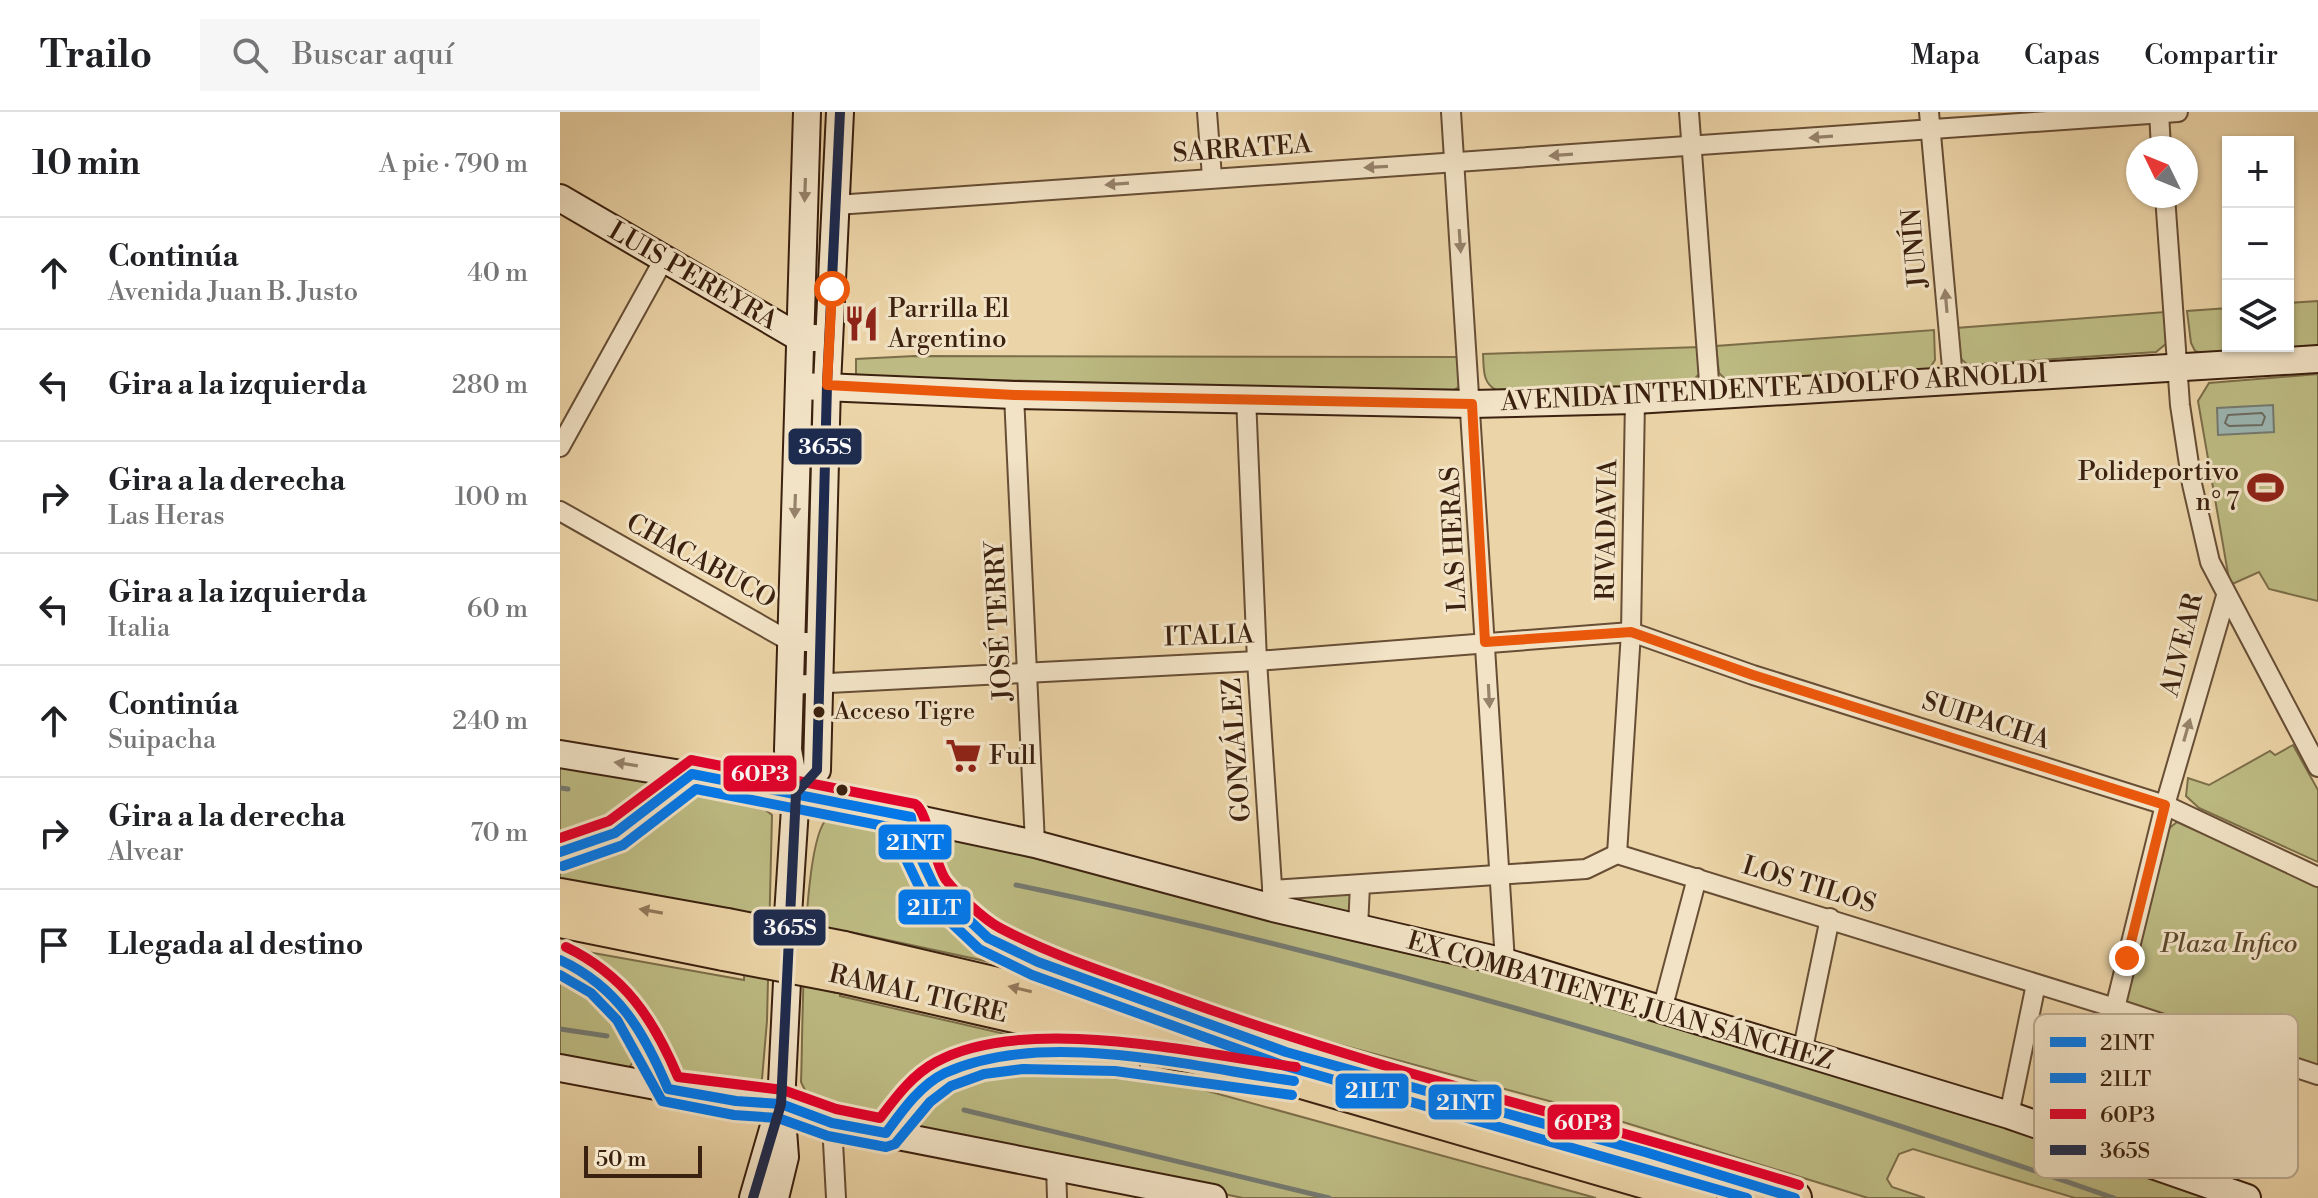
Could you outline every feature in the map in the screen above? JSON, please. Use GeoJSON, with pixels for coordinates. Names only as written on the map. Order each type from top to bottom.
{"type":"FeatureCollection","features":[{"type":"Feature","properties":{"kind":"highway"},"geometry":{"type":"LineString","coordinates":[[560,852],[601,843],[634,825],[692,774]]}},
{"type":"Feature","properties":{"kind":"highway"},"geometry":{"type":"LineString","coordinates":[[911,817],[916,848],[935,888],[988,938],[1038,962],[1292,1067],[1693,1198]]}},
{"type":"Feature","properties":{"kind":"highway"},"geometry":{"type":"LineString","coordinates":[[560,895],[726,940]]}},
{"type":"Feature","properties":{"kind":"highway"},"geometry":{"type":"LineString","coordinates":[[560,921],[726,940]]}},
{"type":"Feature","properties":{"kind":"highway","name":"RAMAL TIGRE"},"geometry":{"type":"LineString","coordinates":[[726,940],[841,962],[1292,1067]]}},
{"type":"Feature","properties":{"kind":"highway"},"geometry":{"type":"LineString","coordinates":[[560,960],[584,971],[619,997],[636,1018],[668,1089]]}},
{"type":"Feature","properties":{"kind":"highway"},"geometry":{"type":"LineString","coordinates":[[886,1133],[914,1098],[944,1074],[984,1058],[1091,1055],[1292,1067],[1645,1152],[1795,1198]]}},
{"type":"Feature","properties":{"kind":"highway"},"geometry":{"type":"LineString","coordinates":[[1661,1187],[1700,1198]]}},
{"type":"Feature","properties":{"kind":"main road"},"geometry":{"type":"LineString","coordinates":[[788,915],[796,793],[788,750],[807,112]]}},
{"type":"Feature","properties":{"kind":"main road"},"geometry":{"type":"LineString","coordinates":[[796,793],[817,770],[827,385],[840,112]]}},
{"type":"Feature","properties":{"kind":"main road","name":"LUIS PEREYRA"},"geometry":{"type":"LineString","coordinates":[[560,198],[663,261],[800,338],[830,339]]}},
{"type":"Feature","properties":{"kind":"main road","name":"AVENIDA INTENDENTE ADOLFO ARNOLDI"},"geometry":{"type":"LineString","coordinates":[[799,386],[1014,395],[1246,397],[1472,404],[1635,400],[2318,359]]}},
{"type":"Feature","properties":{"kind":"main road","name":"EX COMBATIENTE JUAN SÁNCHEZ"},"geometry":{"type":"LineString","coordinates":[[560,754],[796,793],[1273,899],[1358,928],[1505,962],[2034,1124]]}},
{"type":"Feature","properties":{"kind":"main road"},"geometry":{"type":"LineString","coordinates":[[775,1198],[785,1157],[781,1104],[787,982]]}},
{"type":"Feature","properties":{"kind":"main road"},"geometry":{"type":"LineString","coordinates":[[560,1068],[736,1101],[781,1104],[832,1123],[1213,1198]]}},
{"type":"Feature","properties":{"kind":"main road"},"geometry":{"type":"LineString","coordinates":[[753,1198],[781,1104]]}},
{"type":"Feature","properties":{"kind":"main road","name":"EX COMBATIENTE JUAN SÁNCHEZ"},"geometry":{"type":"LineString","coordinates":[[2194,1178],[2247,1198]]}},
{"type":"Feature","properties":{"kind":"street"},"geometry":{"type":"LineString","coordinates":[[1207,112],[1212,177]]}},
{"type":"Feature","properties":{"kind":"street","name":"LAS HERAS"},"geometry":{"type":"LineString","coordinates":[[1451,112],[1472,404],[1505,962]]}},
{"type":"Feature","properties":{"kind":"street"},"geometry":{"type":"LineString","coordinates":[[1689,112],[1710,395]]}},
{"type":"Feature","properties":{"kind":"street","name":"SARRATEA"},"geometry":{"type":"LineString","coordinates":[[836,205],[1691,146],[1930,121],[2165,112]]}},
{"type":"Feature","properties":{"kind":"street"},"geometry":{"type":"LineString","coordinates":[[2162,136],[2165,112]]}},
{"type":"Feature","properties":{"kind":"street","name":"JUNÍN"},"geometry":{"type":"LineString","coordinates":[[1930,121],[1953,379]]}},
{"type":"Feature","properties":{"kind":"street","name":"ALVEAR"},"geometry":{"type":"LineString","coordinates":[[2115,1008],[2165,805],[2226,596],[2210,562],[2192,484],[2177,368],[2166,208]]}},
{"type":"Feature","properties":{"kind":"street"},"geometry":{"type":"LineString","coordinates":[[560,447],[663,261]]}},
{"type":"Feature","properties":{"kind":"street","name":"JOSÉ TERRY"},"geometry":{"type":"LineString","coordinates":[[1014,395],[1035,844]]}},
{"type":"Feature","properties":{"kind":"street","name":"GONZÁLEZ"},"geometry":{"type":"LineString","coordinates":[[1246,397],[1257,661],[1273,899]]}},
{"type":"Feature","properties":{"kind":"street","name":"RIVADAVIA"},"geometry":{"type":"LineString","coordinates":[[1617,854],[1631,632],[1635,400]]}},
{"type":"Feature","properties":{"kind":"street","name":"CHACABUCO"},"geometry":{"type":"LineString","coordinates":[[560,511],[791,642],[821,642]]}},
{"type":"Feature","properties":{"kind":"street"},"geometry":{"type":"LineString","coordinates":[[2226,596],[2318,767]]}},
{"type":"Feature","properties":{"kind":"street","name":"ITALIA"},"geometry":{"type":"LineString","coordinates":[[790,685],[1028,670],[1257,661],[1631,632]]}},
{"type":"Feature","properties":{"kind":"street","name":"SUIPACHA"},"geometry":{"type":"LineString","coordinates":[[1631,632],[1753,675],[2165,805],[2318,877]]}},
{"type":"Feature","properties":{"kind":"street"},"geometry":{"type":"LineString","coordinates":[[1273,899],[1360,885],[1586,869],[1617,854]]}},
{"type":"Feature","properties":{"kind":"street","name":"LOS TILOS"},"geometry":{"type":"LineString","coordinates":[[1617,854],[2133,1014]]}},
{"type":"Feature","properties":{"kind":"street"},"geometry":{"type":"LineString","coordinates":[[1662,1010],[1697,878]]}},
{"type":"Feature","properties":{"kind":"street"},"geometry":{"type":"LineString","coordinates":[[1358,928],[1360,885]]}},
{"type":"Feature","properties":{"kind":"street"},"geometry":{"type":"LineString","coordinates":[[1802,1053],[1830,918]]}},
{"type":"Feature","properties":{"kind":"street"},"geometry":{"type":"LineString","coordinates":[[2009,1115],[2036,984]]}},
{"type":"Feature","properties":{"kind":"street","name":"LOS TILOS"},"geometry":{"type":"LineString","coordinates":[[2298,1069],[2318,1075]]}},
{"type":"Feature","properties":{"kind":"street"},"geometry":{"type":"LineString","coordinates":[[832,1123],[836,1198]]}},
{"type":"Feature","properties":{"kind":"street"},"geometry":{"type":"LineString","coordinates":[[1056,1165],[1057,1198]]}},
{"type":"Feature","properties":{"kind":"street"},"geometry":{"type":"LineString","coordinates":[[2217,1186],[2219,1178]]}},
{"type":"Feature","properties":{"kind":"green space"},"geometry":{"type":"Polygon","coordinates":[[[2318,301],[2318,346],[2294,348],[2294,303],[2318,301]]]}},
{"type":"Feature","properties":{"kind":"green space"},"geometry":{"type":"Polygon","coordinates":[[[2222,308],[2222,352],[2232,352],[2203,354],[2195,351],[2187,311],[2222,308]]]}},
{"type":"Feature","properties":{"kind":"green space"},"geometry":{"type":"Polygon","coordinates":[[[2165,312],[2167,343],[2156,352],[1968,365],[1960,358],[1956,328],[2165,312]]]}},
{"type":"Feature","properties":{"kind":"green space"},"geometry":{"type":"Polygon","coordinates":[[[1934,330],[1935,360],[1928,371],[1728,382],[1719,373],[1716,346],[1934,330]]]}},
{"type":"Feature","properties":{"kind":"green space"},"geometry":{"type":"Polygon","coordinates":[[[1700,347],[1701,372],[1689,385],[1496,390],[1488,383],[1484,370],[1483,354],[1700,347]]]}},
{"type":"Feature","properties":{"kind":"green space"},"geometry":{"type":"Polygon","coordinates":[[[915,356],[1461,357],[1462,385],[1449,393],[856,376],[856,359],[915,356]]]}},
{"type":"Feature","properties":{"kind":"green space","name":"Polideportivo n° 7"},"geometry":{"type":"Polygon","coordinates":[[[2318,374],[2318,601],[2269,589],[2259,572],[2230,585],[2198,401],[2209,383],[2318,374]]]}},
{"type":"Feature","properties":{"kind":"green space"},"geometry":{"type":"Polygon","coordinates":[[[2293,745],[2318,790],[2318,862],[2199,808],[2186,796],[2188,778],[2209,785],[2270,751],[2275,755],[2293,745]]]}},
{"type":"Feature","properties":{"kind":"green space"},"geometry":{"type":"Polygon","coordinates":[[[560,764],[651,782],[656,797],[560,842],[560,764]]]}},
{"type":"Feature","properties":{"kind":"green space"},"geometry":{"type":"Polygon","coordinates":[[[696,792],[754,801],[772,815],[767,1021],[762,1079],[744,1092],[676,1079],[560,947],[744,980],[746,914],[560,880],[560,857],[696,792]]]}},
{"type":"Feature","properties":{"kind":"green space"},"geometry":{"type":"Polygon","coordinates":[[[828,818],[886,828],[1036,972],[846,931],[840,996],[1079,1051],[994,1054],[878,1117],[844,1114],[823,1107],[814,1100],[801,1082],[805,941],[813,861],[819,833],[828,818]]]}},
{"type":"Feature","properties":{"kind":"green space","name":"Plaza Infico"},"geometry":{"type":"Polygon","coordinates":[[[2177,822],[2318,885],[2318,1068],[2298,1061],[2298,1014],[2159,1014],[2124,1002],[2167,830],[2177,822]]]}},
{"type":"Feature","properties":{"kind":"green space"},"geometry":{"type":"Polygon","coordinates":[[[962,834],[1353,941],[1518,978],[1973,1116],[2034,1137],[2034,1178],[2151,1178],[2208,1198],[2075,1198],[1913,1149],[1899,1154],[1887,1179],[1892,1187],[1925,1198],[1868,1198],[1594,1113],[1159,996],[1069,964],[972,915],[929,844],[944,835],[962,834]]]}},
{"type":"Feature","properties":{"kind":"green space"},"geometry":{"type":"Polygon","coordinates":[[[1356,893],[1354,917],[1291,900],[1293,896],[1356,893]]]}},
{"type":"Feature","properties":{"kind":"green space"},"geometry":{"type":"Polygon","coordinates":[[[560,978],[609,1006],[641,1052],[627,1070],[560,1061],[560,978]]]}},
{"type":"Feature","properties":{"kind":"green space"},"geometry":{"type":"Polygon","coordinates":[[[1020,1069],[1186,1085],[1596,1198],[1243,1198],[914,1130],[912,1116],[933,1095],[960,1082],[1020,1069]]]}},
{"type":"Feature","properties":{"kind":"water"},"geometry":{"type":"Polygon","coordinates":[[[2273,405],[2274,432],[2218,435],[2217,408],[2273,405]]]}},
{"type":"Feature","properties":{"kind":"waterway"},"geometry":{"type":"LineString","coordinates":[[560,788],[568,789]]}},
{"type":"Feature","properties":{"kind":"waterway"},"geometry":{"type":"LineString","coordinates":[[1016,885],[1156,915],[1433,985],[1707,1065],[2034,1171]]}},
{"type":"Feature","properties":{"kind":"waterway"},"geometry":{"type":"LineString","coordinates":[[560,1029],[607,1036]]}},
{"type":"Feature","properties":{"kind":"waterway"},"geometry":{"type":"LineString","coordinates":[[964,1110],[1329,1198]]}},
{"type":"Feature","properties":{"kind":"waterway"},"geometry":{"type":"LineString","coordinates":[[2055,1178],[2114,1198]]}},
{"type":"Feature","properties":{"kind":"transit line","name":"365S"},"geometry":{"type":"LineString","coordinates":[[753,1198],[781,1104],[796,793],[817,770],[827,385],[840,112]]}},
{"type":"Feature","properties":{"kind":"transit line","name":"60P3"},"geometry":{"type":"LineString","coordinates":[[560,838],[609,821],[691,760],[915,804],[924,816],[941,872],[951,886],[993,924],[1044,949],[1333,1050],[1799,1185]]}},
{"type":"Feature","properties":{"kind":"transit line","name":"21NT"},"geometry":{"type":"LineString","coordinates":[[560,852],[615,833],[692,774],[911,817],[916,848],[935,888],[988,938],[1038,962],[1286,1052],[1645,1152],[1795,1198]]}},
{"type":"Feature","properties":{"kind":"transit line","name":"21LT"},"geometry":{"type":"LineString","coordinates":[[563,866],[623,845],[696,789],[899,829],[903,853],[924,897],[979,949],[1032,975],[1282,1065],[1747,1198]]}},
{"type":"Feature","properties":{"kind":"transit line","name":"60P3"},"geometry":{"type":"LineString","coordinates":[[566,947],[604,971],[634,1000],[658,1036],[678,1077],[783,1090],[836,1109],[880,1118],[898,1094],[927,1067],[973,1048],[1016,1040],[1113,1041],[1296,1067]]}},
{"type":"Feature","properties":{"kind":"transit line","name":"21NT"},"geometry":{"type":"LineString","coordinates":[[560,960],[598,984],[627,1013],[639,1030],[668,1089],[736,1101],[781,1104],[832,1123],[886,1133],[912,1099],[936,1078],[984,1060],[1026,1053],[1118,1055],[1294,1081]]}},
{"type":"Feature","properties":{"kind":"transit line","name":"21LT"},"geometry":{"type":"LineString","coordinates":[[560,975],[591,993],[617,1020],[662,1101],[734,1115],[778,1118],[828,1136],[886,1147],[895,1144],[930,1102],[951,1086],[984,1074],[1023,1069],[1115,1071],[1292,1095]]}},
{"type":"Feature","properties":{"kind":"place","name":"Parrilla El Argentino"},"geometry":{"type":"Point","coordinates":[862,324]}},
{"type":"Feature","properties":{"kind":"place","name":"Polideportivo n° 7"},"geometry":{"type":"Point","coordinates":[2265,487]}},
{"type":"Feature","properties":{"kind":"place","name":"Acceso Tigre"},"geometry":{"type":"Point","coordinates":[819,712]}},
{"type":"Feature","properties":{"kind":"place","name":"Full"},"geometry":{"type":"Point","coordinates":[963,756]}},
{"type":"Feature","properties":{"kind":"route"},"geometry":{"type":"LineString","coordinates":[[832,289],[827,385],[1014,395],[1246,397],[1472,404],[1485,642],[1631,632],[1753,675],[2165,805],[2127,958]]}}]}
